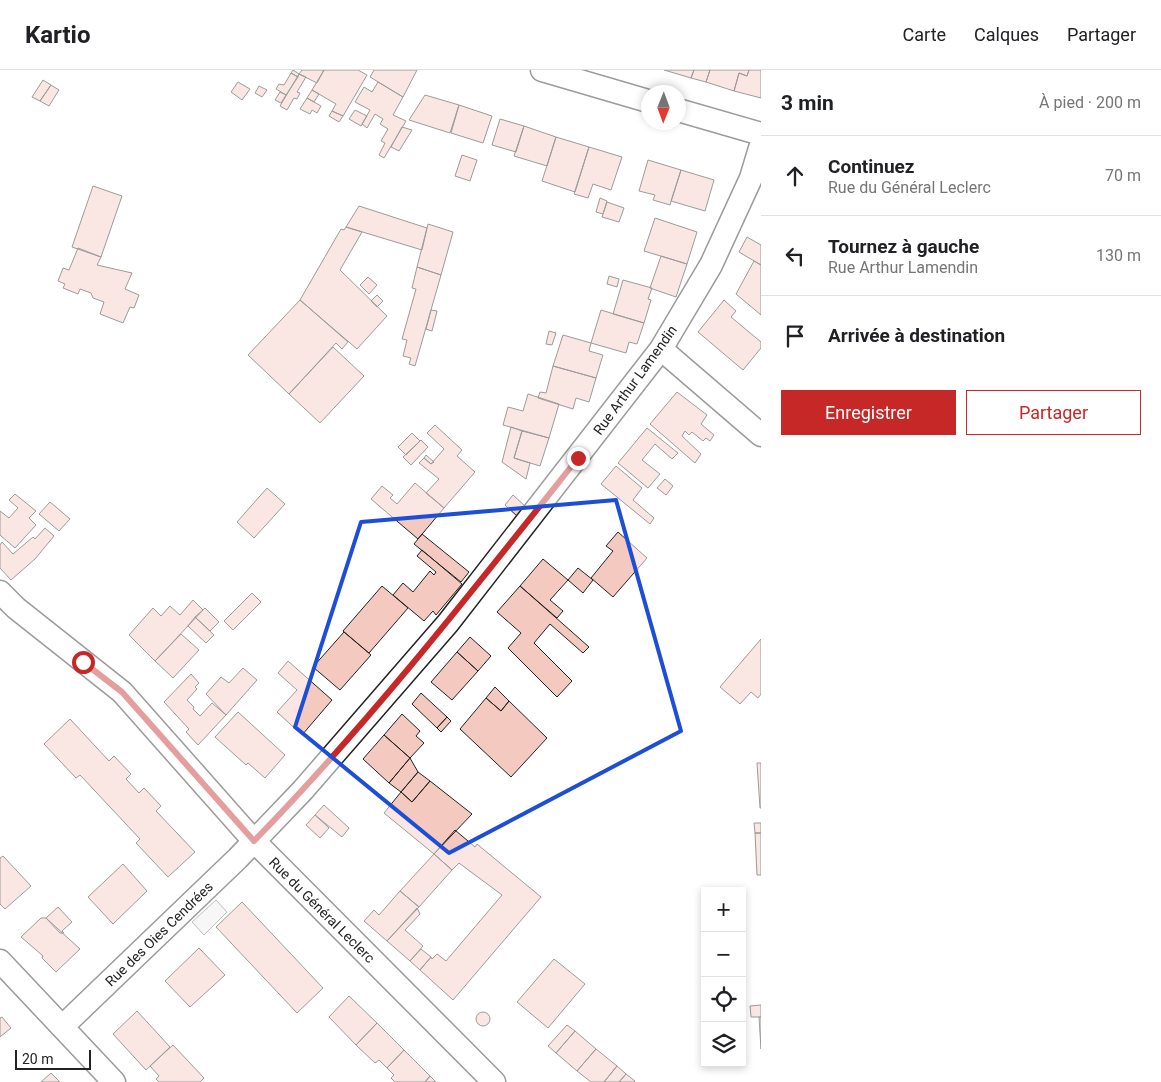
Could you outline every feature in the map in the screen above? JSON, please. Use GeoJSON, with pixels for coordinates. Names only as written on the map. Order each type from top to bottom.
{"type":"FeatureCollection","features":[{"type":"Feature","properties":{"kind":"street"},"geometry":{"type":"LineString","coordinates":[[542,70],[641,99]]}},
{"type":"Feature","properties":{"kind":"street"},"geometry":{"type":"LineString","coordinates":[[686,112],[761,134]]}},
{"type":"Feature","properties":{"kind":"street","name":"Rue Arthur Lamendin"},"geometry":{"type":"LineString","coordinates":[[254,841],[303,790],[448,623],[661,349],[711,266],[751,178],[761,145]]}},
{"type":"Feature","properties":{"kind":"street"},"geometry":{"type":"LineString","coordinates":[[661,349],[761,435]]}},
{"type":"Feature","properties":{"kind":"street","name":"Rue du Général Leclerc"},"geometry":{"type":"LineString","coordinates":[[0,592],[8,608],[122,692],[254,841],[494,1082]]}},
{"type":"Feature","properties":{"kind":"street","name":"Rue des Oies Cendrées"},"geometry":{"type":"LineString","coordinates":[[63,1026],[254,841]]}},
{"type":"Feature","properties":{"kind":"street"},"geometry":{"type":"LineString","coordinates":[[0,961],[114,1082]]}},
{"type":"Feature","properties":{"kind":"highlighted area"},"geometry":{"type":"Polygon","coordinates":[[[616,500],[681,731],[449,853],[295,727],[361,522],[616,500]]]}},
{"type":"Feature","properties":{"kind":"shaded area"},"geometry":{"type":"Polygon","coordinates":[[[216,900],[227,912],[204,935],[192,922],[216,900]]]}},
{"type":"Feature","properties":{"kind":"building"},"geometry":{"type":"Polygon","coordinates":[[[293,70],[299,74],[298,77],[291,73],[293,70]]]}},
{"type":"Feature","properties":{"kind":"building"},"geometry":{"type":"Polygon","coordinates":[[[302,70],[324,70],[317,83],[299,74],[302,70]]]}},
{"type":"Feature","properties":{"kind":"building"},"geometry":{"type":"Polygon","coordinates":[[[324,70],[358,70],[367,75],[343,116],[332,111],[336,104],[312,90],[324,70]]]}},
{"type":"Feature","properties":{"kind":"building"},"geometry":{"type":"Polygon","coordinates":[[[374,70],[417,70],[403,97],[370,77],[374,70]]]}},
{"type":"Feature","properties":{"kind":"building"},"geometry":{"type":"Polygon","coordinates":[[[664,70],[694,70],[691,78],[664,70]]]}},
{"type":"Feature","properties":{"kind":"building"},"geometry":{"type":"Polygon","coordinates":[[[694,70],[710,70],[706,82],[691,78],[694,70]]]}},
{"type":"Feature","properties":{"kind":"building"},"geometry":{"type":"Polygon","coordinates":[[[710,70],[749,70],[747,76],[739,73],[734,91],[706,82],[710,70]]]}},
{"type":"Feature","properties":{"kind":"building"},"geometry":{"type":"Polygon","coordinates":[[[749,70],[761,70],[761,98],[734,91],[739,73],[747,76],[749,70]]]}},
{"type":"Feature","properties":{"kind":"building"},"geometry":{"type":"Polygon","coordinates":[[[291,73],[298,77],[286,95],[276,89],[279,84],[284,85],[291,73]]]}},
{"type":"Feature","properties":{"kind":"building"},"geometry":{"type":"Polygon","coordinates":[[[299,74],[306,77],[297,92],[300,93],[297,99],[294,98],[287,110],[280,106],[299,74]]]}},
{"type":"Feature","properties":{"kind":"building"},"geometry":{"type":"Polygon","coordinates":[[[43,80],[51,85],[40,101],[32,97],[43,80]]]}},
{"type":"Feature","properties":{"kind":"building"},"geometry":{"type":"Polygon","coordinates":[[[238,82],[250,89],[242,100],[231,92],[238,82]]]}},
{"type":"Feature","properties":{"kind":"building"},"geometry":{"type":"Polygon","coordinates":[[[378,82],[403,97],[393,115],[406,121],[384,158],[379,155],[385,143],[381,141],[388,129],[380,124],[383,119],[375,114],[367,128],[362,124],[370,110],[355,102],[364,87],[372,92],[378,82]]]}},
{"type":"Feature","properties":{"kind":"building"},"geometry":{"type":"Polygon","coordinates":[[[51,85],[59,90],[49,106],[40,101],[51,85]]]}},
{"type":"Feature","properties":{"kind":"building"},"geometry":{"type":"Polygon","coordinates":[[[259,86],[267,90],[262,97],[255,93],[259,86]]]}},
{"type":"Feature","properties":{"kind":"building"},"geometry":{"type":"Polygon","coordinates":[[[312,90],[319,94],[314,102],[307,98],[312,90]]]}},
{"type":"Feature","properties":{"kind":"building"},"geometry":{"type":"Polygon","coordinates":[[[280,92],[286,95],[281,103],[275,100],[280,92]]]}},
{"type":"Feature","properties":{"kind":"building"},"geometry":{"type":"Polygon","coordinates":[[[425,95],[459,105],[450,133],[409,120],[425,95]]]}},
{"type":"Feature","properties":{"kind":"building"},"geometry":{"type":"Polygon","coordinates":[[[307,98],[321,106],[317,113],[312,110],[310,114],[300,109],[307,98]]]}},
{"type":"Feature","properties":{"kind":"building"},"geometry":{"type":"Polygon","coordinates":[[[459,105],[492,116],[483,143],[451,133],[459,105]]]}},
{"type":"Feature","properties":{"kind":"building"},"geometry":{"type":"Polygon","coordinates":[[[355,110],[367,116],[361,126],[349,119],[355,110]]]}},
{"type":"Feature","properties":{"kind":"building"},"geometry":{"type":"Polygon","coordinates":[[[332,111],[343,116],[339,122],[329,116],[332,111]]]}},
{"type":"Feature","properties":{"kind":"building"},"geometry":{"type":"Polygon","coordinates":[[[500,119],[524,126],[516,152],[492,145],[500,119]]]}},
{"type":"Feature","properties":{"kind":"building"},"geometry":{"type":"Polygon","coordinates":[[[524,126],[556,137],[547,166],[514,156],[524,126]]]}},
{"type":"Feature","properties":{"kind":"building"},"geometry":{"type":"Polygon","coordinates":[[[402,127],[412,130],[399,151],[391,147],[402,127]]]}},
{"type":"Feature","properties":{"kind":"building"},"geometry":{"type":"Polygon","coordinates":[[[556,137],[589,147],[575,192],[542,181],[556,137]]]}},
{"type":"Feature","properties":{"kind":"building"},"geometry":{"type":"Polygon","coordinates":[[[589,147],[622,157],[611,190],[593,184],[588,198],[574,194],[589,147]]]}},
{"type":"Feature","properties":{"kind":"building"},"geometry":{"type":"Polygon","coordinates":[[[462,155],[477,160],[470,181],[455,176],[462,155]]]}},
{"type":"Feature","properties":{"kind":"building"},"geometry":{"type":"Polygon","coordinates":[[[648,160],[681,170],[670,205],[653,200],[655,195],[639,191],[648,160]]]}},
{"type":"Feature","properties":{"kind":"building"},"geometry":{"type":"Polygon","coordinates":[[[681,170],[714,180],[705,211],[671,201],[681,170]]]}},
{"type":"Feature","properties":{"kind":"building"},"geometry":{"type":"Polygon","coordinates":[[[93,186],[122,196],[101,257],[72,247],[93,186]]]}},
{"type":"Feature","properties":{"kind":"building"},"geometry":{"type":"Polygon","coordinates":[[[600,198],[607,201],[603,214],[596,212],[600,198]]]}},
{"type":"Feature","properties":{"kind":"building"},"geometry":{"type":"Polygon","coordinates":[[[607,202],[624,208],[619,222],[602,217],[607,202]]]}},
{"type":"Feature","properties":{"kind":"building"},"geometry":{"type":"Polygon","coordinates":[[[359,206],[427,228],[422,250],[346,227],[359,206]]]}},
{"type":"Feature","properties":{"kind":"building"},"geometry":{"type":"Polygon","coordinates":[[[655,218],[697,232],[687,264],[644,251],[655,218]]]}},
{"type":"Feature","properties":{"kind":"building"},"geometry":{"type":"Polygon","coordinates":[[[428,224],[453,232],[441,275],[417,267],[428,224]]]}},
{"type":"Feature","properties":{"kind":"building"},"geometry":{"type":"Polygon","coordinates":[[[346,227],[362,232],[340,270],[387,316],[357,349],[300,300],[341,229],[344,230],[346,227]]]}},
{"type":"Feature","properties":{"kind":"building"},"geometry":{"type":"Polygon","coordinates":[[[747,237],[761,245],[761,265],[739,252],[747,237]]]}},
{"type":"Feature","properties":{"kind":"building"},"geometry":{"type":"Polygon","coordinates":[[[78,248],[101,257],[97,265],[132,273],[125,289],[139,295],[134,308],[130,307],[123,323],[100,314],[104,302],[93,298],[91,293],[80,289],[78,294],[63,288],[65,284],[58,281],[63,268],[69,270],[78,248]]]}},
{"type":"Feature","properties":{"kind":"building"},"geometry":{"type":"Polygon","coordinates":[[[661,256],[687,264],[676,297],[650,288],[661,256]]]}},
{"type":"Feature","properties":{"kind":"building"},"geometry":{"type":"Polygon","coordinates":[[[754,261],[761,265],[761,315],[736,294],[754,261]]]}},
{"type":"Feature","properties":{"kind":"building"},"geometry":{"type":"Polygon","coordinates":[[[417,267],[441,275],[415,366],[409,364],[411,358],[403,356],[407,340],[402,339],[416,289],[412,288],[417,267]]]}},
{"type":"Feature","properties":{"kind":"building"},"geometry":{"type":"Polygon","coordinates":[[[609,276],[619,279],[617,287],[607,284],[609,276]]]}},
{"type":"Feature","properties":{"kind":"building"},"geometry":{"type":"Polygon","coordinates":[[[368,277],[377,285],[369,294],[360,285],[368,277]]]}},
{"type":"Feature","properties":{"kind":"building"},"geometry":{"type":"Polygon","coordinates":[[[623,280],[652,288],[648,299],[651,300],[644,323],[613,314],[623,280]]]}},
{"type":"Feature","properties":{"kind":"building"},"geometry":{"type":"Polygon","coordinates":[[[377,295],[383,301],[377,307],[371,301],[377,295]]]}},
{"type":"Feature","properties":{"kind":"building"},"geometry":{"type":"Polygon","coordinates":[[[300,300],[348,342],[342,349],[336,343],[289,394],[248,355],[300,300]]]}},
{"type":"Feature","properties":{"kind":"building"},"geometry":{"type":"Polygon","coordinates":[[[724,300],[736,311],[731,317],[761,342],[761,348],[743,370],[698,332],[724,300]]]}},
{"type":"Feature","properties":{"kind":"building"},"geometry":{"type":"Polygon","coordinates":[[[431,310],[437,311],[432,331],[426,329],[431,310]]]}},
{"type":"Feature","properties":{"kind":"building"},"geometry":{"type":"Polygon","coordinates":[[[601,310],[644,323],[637,344],[629,342],[626,353],[591,343],[601,310]]]}},
{"type":"Feature","properties":{"kind":"building"},"geometry":{"type":"Polygon","coordinates":[[[549,331],[556,333],[552,345],[546,344],[549,331]]]}},
{"type":"Feature","properties":{"kind":"building"},"geometry":{"type":"Polygon","coordinates":[[[563,335],[591,343],[589,351],[603,355],[596,378],[553,366],[563,335]]]}},
{"type":"Feature","properties":{"kind":"building"},"geometry":{"type":"Polygon","coordinates":[[[333,347],[364,376],[320,423],[289,394],[333,347]]]}},
{"type":"Feature","properties":{"kind":"building"},"geometry":{"type":"Polygon","coordinates":[[[553,366],[596,378],[589,402],[576,398],[573,409],[538,398],[540,392],[546,393],[553,366]]]}},
{"type":"Feature","properties":{"kind":"building"},"geometry":{"type":"Polygon","coordinates":[[[677,392],[707,415],[701,424],[714,435],[710,441],[706,438],[703,441],[692,432],[689,435],[685,431],[682,436],[701,454],[695,463],[650,424],[677,392]]]}},
{"type":"Feature","properties":{"kind":"building"},"geometry":{"type":"Polygon","coordinates":[[[528,394],[559,404],[549,438],[503,425],[508,407],[523,411],[528,394]]]}},
{"type":"Feature","properties":{"kind":"building"},"geometry":{"type":"Polygon","coordinates":[[[435,425],[462,450],[457,456],[475,472],[444,508],[426,493],[439,479],[419,463],[424,458],[431,464],[444,449],[427,433],[435,425]]]}},
{"type":"Feature","properties":{"kind":"building"},"geometry":{"type":"Polygon","coordinates":[[[511,427],[522,431],[514,458],[530,463],[526,479],[502,462],[511,427]]]}},
{"type":"Feature","properties":{"kind":"building"},"geometry":{"type":"Polygon","coordinates":[[[647,428],[678,453],[672,459],[655,444],[642,460],[660,474],[648,488],[618,463],[647,428]]]}},
{"type":"Feature","properties":{"kind":"building"},"geometry":{"type":"Polygon","coordinates":[[[522,431],[549,438],[540,466],[514,458],[522,431]]]}},
{"type":"Feature","properties":{"kind":"building"},"geometry":{"type":"Polygon","coordinates":[[[412,433],[420,441],[406,455],[398,447],[412,433]]]}},
{"type":"Feature","properties":{"kind":"building"},"geometry":{"type":"Polygon","coordinates":[[[421,440],[428,447],[411,465],[403,457],[421,440]]]}},
{"type":"Feature","properties":{"kind":"building"},"geometry":{"type":"Polygon","coordinates":[[[426,455],[434,462],[431,464],[424,458],[426,455]]]}},
{"type":"Feature","properties":{"kind":"building"},"geometry":{"type":"Polygon","coordinates":[[[616,466],[642,488],[633,500],[654,518],[650,524],[601,484],[616,466]]]}},
{"type":"Feature","properties":{"kind":"building"},"geometry":{"type":"Polygon","coordinates":[[[665,479],[673,486],[666,495],[657,488],[665,479]]]}},
{"type":"Feature","properties":{"kind":"building"},"geometry":{"type":"Polygon","coordinates":[[[415,483],[444,508],[418,539],[371,499],[382,486],[393,495],[390,498],[397,504],[415,483]]]}},
{"type":"Feature","properties":{"kind":"building"},"geometry":{"type":"Polygon","coordinates":[[[267,488],[285,504],[254,538],[237,522],[267,488]]]}},
{"type":"Feature","properties":{"kind":"building"},"geometry":{"type":"Polygon","coordinates":[[[15,494],[36,511],[29,518],[36,525],[15,548],[0,535],[0,511],[9,518],[18,508],[9,500],[15,494]]]}},
{"type":"Feature","properties":{"kind":"building"},"geometry":{"type":"Polygon","coordinates":[[[513,495],[526,507],[518,517],[505,505],[513,495]]]}},
{"type":"Feature","properties":{"kind":"building"},"geometry":{"type":"Polygon","coordinates":[[[50,502],[70,519],[59,531],[39,514],[50,502]]]}},
{"type":"Feature","properties":{"kind":"building"},"geometry":{"type":"Polygon","coordinates":[[[45,528],[54,536],[35,559],[11,580],[0,568],[0,545],[2,542],[13,554],[33,537],[35,539],[45,528]]]}},
{"type":"Feature","properties":{"kind":"building"},"geometry":{"type":"Polygon","coordinates":[[[618,532],[647,558],[613,597],[591,578],[613,551],[606,546],[618,532]]]}},
{"type":"Feature","properties":{"kind":"building"},"geometry":{"type":"Polygon","coordinates":[[[422,534],[469,572],[461,582],[414,544],[422,534]]]}},
{"type":"Feature","properties":{"kind":"building"},"geometry":{"type":"Polygon","coordinates":[[[422,550],[462,584],[436,615],[433,611],[424,621],[393,595],[403,583],[413,592],[430,571],[434,575],[436,572],[417,556],[422,550]]]}},
{"type":"Feature","properties":{"kind":"building"},"geometry":{"type":"Polygon","coordinates":[[[543,559],[568,580],[550,600],[563,611],[557,618],[520,586],[543,559]]]}},
{"type":"Feature","properties":{"kind":"building"},"geometry":{"type":"Polygon","coordinates":[[[578,568],[593,580],[583,593],[568,580],[578,568]]]}},
{"type":"Feature","properties":{"kind":"building"},"geometry":{"type":"Polygon","coordinates":[[[382,586],[408,608],[369,653],[343,631],[382,586]]]}},
{"type":"Feature","properties":{"kind":"building"},"geometry":{"type":"Polygon","coordinates":[[[520,586],[589,647],[583,653],[550,624],[534,643],[572,681],[557,697],[508,648],[521,633],[497,612],[520,586]]]}},
{"type":"Feature","properties":{"kind":"building"},"geometry":{"type":"Polygon","coordinates":[[[252,593],[261,602],[233,630],[224,621],[252,593]]]}},
{"type":"Feature","properties":{"kind":"building"},"geometry":{"type":"Polygon","coordinates":[[[193,600],[203,610],[155,661],[129,635],[153,608],[161,616],[170,606],[180,615],[193,600]]]}},
{"type":"Feature","properties":{"kind":"building"},"geometry":{"type":"Polygon","coordinates":[[[205,608],[219,622],[210,631],[195,617],[205,608]]]}},
{"type":"Feature","properties":{"kind":"building"},"geometry":{"type":"Polygon","coordinates":[[[195,617],[214,635],[206,643],[188,626],[195,617]]]}},
{"type":"Feature","properties":{"kind":"building"},"geometry":{"type":"Polygon","coordinates":[[[344,632],[371,655],[340,690],[313,667],[344,632]]]}},
{"type":"Feature","properties":{"kind":"building"},"geometry":{"type":"Polygon","coordinates":[[[181,634],[199,650],[173,678],[155,661],[181,634]]]}},
{"type":"Feature","properties":{"kind":"building"},"geometry":{"type":"Polygon","coordinates":[[[470,637],[491,656],[478,671],[457,652],[470,637]]]}},
{"type":"Feature","properties":{"kind":"building"},"geometry":{"type":"Polygon","coordinates":[[[761,639],[761,694],[758,698],[751,692],[740,704],[720,687],[761,639]]]}},
{"type":"Feature","properties":{"kind":"building"},"geometry":{"type":"Polygon","coordinates":[[[457,652],[478,671],[452,700],[431,682],[457,652]]]}},
{"type":"Feature","properties":{"kind":"building"},"geometry":{"type":"Polygon","coordinates":[[[288,661],[332,700],[302,735],[277,712],[297,690],[278,673],[288,661]]]}},
{"type":"Feature","properties":{"kind":"building"},"geometry":{"type":"Polygon","coordinates":[[[243,668],[257,680],[226,715],[206,694],[221,677],[229,683],[243,668]]]}},
{"type":"Feature","properties":{"kind":"building"},"geometry":{"type":"Polygon","coordinates":[[[191,674],[199,683],[195,687],[197,689],[187,700],[194,707],[193,709],[200,716],[212,703],[226,715],[198,745],[186,732],[189,729],[164,702],[191,674]]]}},
{"type":"Feature","properties":{"kind":"building"},"geometry":{"type":"Polygon","coordinates":[[[495,687],[509,701],[501,711],[486,698],[495,687]]]}},
{"type":"Feature","properties":{"kind":"building"},"geometry":{"type":"Polygon","coordinates":[[[421,693],[447,717],[437,728],[412,704],[421,693]]]}},
{"type":"Feature","properties":{"kind":"building"},"geometry":{"type":"Polygon","coordinates":[[[486,698],[501,711],[509,701],[547,738],[511,777],[460,729],[486,698]]]}},
{"type":"Feature","properties":{"kind":"building"},"geometry":{"type":"Polygon","coordinates":[[[238,712],[285,755],[265,778],[248,763],[246,765],[215,737],[238,712]]]}},
{"type":"Feature","properties":{"kind":"building"},"geometry":{"type":"Polygon","coordinates":[[[402,714],[420,731],[416,736],[424,743],[410,758],[384,735],[402,714]]]}},
{"type":"Feature","properties":{"kind":"building"},"geometry":{"type":"Polygon","coordinates":[[[447,717],[451,721],[441,732],[437,728],[447,717]]]}},
{"type":"Feature","properties":{"kind":"building"},"geometry":{"type":"Polygon","coordinates":[[[70,719],[109,761],[114,756],[131,774],[126,779],[139,793],[144,788],[161,806],[156,811],[195,852],[168,877],[136,843],[140,839],[80,775],[76,778],[44,744],[70,719]]]}},
{"type":"Feature","properties":{"kind":"building"},"geometry":{"type":"Polygon","coordinates":[[[384,735],[410,758],[389,783],[363,759],[384,735]]]}},
{"type":"Feature","properties":{"kind":"building"},"geometry":{"type":"Polygon","coordinates":[[[410,758],[418,772],[401,792],[389,783],[410,758]]]}},
{"type":"Feature","properties":{"kind":"building"},"geometry":{"type":"Polygon","coordinates":[[[757,763],[761,763],[761,808],[760,808],[757,763]]]}},
{"type":"Feature","properties":{"kind":"building"},"geometry":{"type":"Polygon","coordinates":[[[418,772],[430,781],[412,802],[401,792],[418,772]]]}},
{"type":"Feature","properties":{"kind":"building"},"geometry":{"type":"Polygon","coordinates":[[[430,781],[472,814],[434,854],[384,813],[401,792],[412,802],[430,781]]]}},
{"type":"Feature","properties":{"kind":"building"},"geometry":{"type":"Polygon","coordinates":[[[324,805],[349,828],[342,837],[315,815],[324,805]]]}},
{"type":"Feature","properties":{"kind":"building"},"geometry":{"type":"Polygon","coordinates":[[[315,815],[329,828],[320,838],[306,825],[315,815]]]}},
{"type":"Feature","properties":{"kind":"building"},"geometry":{"type":"Polygon","coordinates":[[[754,823],[761,823],[761,833],[755,833],[754,823]]]}},
{"type":"Feature","properties":{"kind":"building"},"geometry":{"type":"Polygon","coordinates":[[[455,830],[475,847],[477,844],[541,897],[453,1000],[420,970],[431,957],[432,959],[437,954],[446,961],[502,895],[459,863],[452,870],[434,854],[455,830]]]}},
{"type":"Feature","properties":{"kind":"building"},"geometry":{"type":"Polygon","coordinates":[[[755,833],[761,833],[761,875],[757,875],[755,833]]]}},
{"type":"Feature","properties":{"kind":"building"},"geometry":{"type":"Polygon","coordinates":[[[434,854],[452,870],[419,907],[400,891],[434,854]]]}},
{"type":"Feature","properties":{"kind":"building"},"geometry":{"type":"Polygon","coordinates":[[[3,856],[31,886],[5,909],[0,904],[0,858],[3,856]]]}},
{"type":"Feature","properties":{"kind":"building"},"geometry":{"type":"Polygon","coordinates":[[[123,864],[147,891],[113,924],[88,897],[123,864]]]}},
{"type":"Feature","properties":{"kind":"building"},"geometry":{"type":"Polygon","coordinates":[[[400,891],[419,907],[387,941],[364,921],[374,910],[379,915],[400,891]]]}},
{"type":"Feature","properties":{"kind":"building"},"geometry":{"type":"Polygon","coordinates":[[[242,902],[323,988],[297,1013],[216,927],[242,902]]]}},
{"type":"Feature","properties":{"kind":"building"},"geometry":{"type":"Polygon","coordinates":[[[58,907],[72,922],[62,931],[64,933],[60,933],[46,918],[58,907]]]}},
{"type":"Feature","properties":{"kind":"building"},"geometry":{"type":"Polygon","coordinates":[[[417,908],[420,914],[405,930],[423,946],[410,961],[387,941],[417,908]]]}},
{"type":"Feature","properties":{"kind":"building"},"geometry":{"type":"Polygon","coordinates":[[[41,918],[46,918],[80,949],[56,972],[42,958],[43,956],[21,937],[41,918]]]}},
{"type":"Feature","properties":{"kind":"building"},"geometry":{"type":"Polygon","coordinates":[[[199,948],[225,975],[190,1007],[165,981],[199,948]]]}},
{"type":"Feature","properties":{"kind":"building"},"geometry":{"type":"Polygon","coordinates":[[[421,949],[431,957],[420,970],[410,961],[421,949]]]}},
{"type":"Feature","properties":{"kind":"building"},"geometry":{"type":"Polygon","coordinates":[[[554,959],[585,984],[548,1028],[517,1002],[554,959]]]}},
{"type":"Feature","properties":{"kind":"building"},"geometry":{"type":"Polygon","coordinates":[[[349,996],[377,1023],[356,1045],[329,1017],[349,996]]]}},
{"type":"Feature","properties":{"kind":"building"},"geometry":{"type":"Polygon","coordinates":[[[761,1005],[761,1017],[751,1017],[750,1006],[761,1005]]]}},
{"type":"Feature","properties":{"kind":"building"},"geometry":{"type":"Polygon","coordinates":[[[137,1011],[170,1047],[146,1070],[113,1034],[137,1011]]]}},
{"type":"Feature","properties":{"kind":"building"},"geometry":{"type":"Polygon","coordinates":[[[480,1012],[486,1012],[490,1019],[486,1026],[480,1026],[476,1022],[476,1016],[480,1012]]]}},
{"type":"Feature","properties":{"kind":"building"},"geometry":{"type":"Polygon","coordinates":[[[2,1017],[11,1028],[0,1037],[0,1018],[2,1017]]]}},
{"type":"Feature","properties":{"kind":"building"},"geometry":{"type":"Polygon","coordinates":[[[759,1017],[761,1017],[761,1049],[759,1017]]]}},
{"type":"Feature","properties":{"kind":"building"},"geometry":{"type":"Polygon","coordinates":[[[377,1023],[404,1050],[387,1068],[379,1060],[375,1063],[356,1045],[377,1023]]]}},
{"type":"Feature","properties":{"kind":"building"},"geometry":{"type":"Polygon","coordinates":[[[567,1025],[575,1031],[556,1053],[548,1046],[567,1025]]]}},
{"type":"Feature","properties":{"kind":"building"},"geometry":{"type":"Polygon","coordinates":[[[575,1031],[596,1049],[577,1071],[556,1053],[575,1031]]]}},
{"type":"Feature","properties":{"kind":"building"},"geometry":{"type":"Polygon","coordinates":[[[173,1045],[204,1078],[200,1082],[159,1082],[156,1079],[159,1076],[150,1066],[173,1045]]]}},
{"type":"Feature","properties":{"kind":"building"},"geometry":{"type":"Polygon","coordinates":[[[596,1049],[617,1066],[604,1082],[591,1082],[577,1071],[596,1049]]]}},
{"type":"Feature","properties":{"kind":"building"},"geometry":{"type":"Polygon","coordinates":[[[404,1050],[430,1076],[425,1082],[395,1082],[391,1078],[394,1075],[387,1068],[404,1050]]]}},
{"type":"Feature","properties":{"kind":"building"},"geometry":{"type":"Polygon","coordinates":[[[617,1066],[626,1074],[619,1082],[604,1082],[617,1066]]]}},
{"type":"Feature","properties":{"kind":"building"},"geometry":{"type":"Polygon","coordinates":[[[51,1073],[60,1082],[41,1082],[51,1073]]]}},
{"type":"Feature","properties":{"kind":"building"},"geometry":{"type":"Polygon","coordinates":[[[626,1074],[635,1081],[619,1082],[626,1074]]]}},
{"type":"Feature","properties":{"kind":"building"},"geometry":{"type":"Polygon","coordinates":[[[430,1076],[436,1082],[425,1082],[430,1076]]]}},
{"type":"Feature","properties":{"kind":"route"},"geometry":{"type":"LineString","coordinates":[[83,662],[122,692],[254,841],[303,790],[448,623],[578,458]]}}]}
